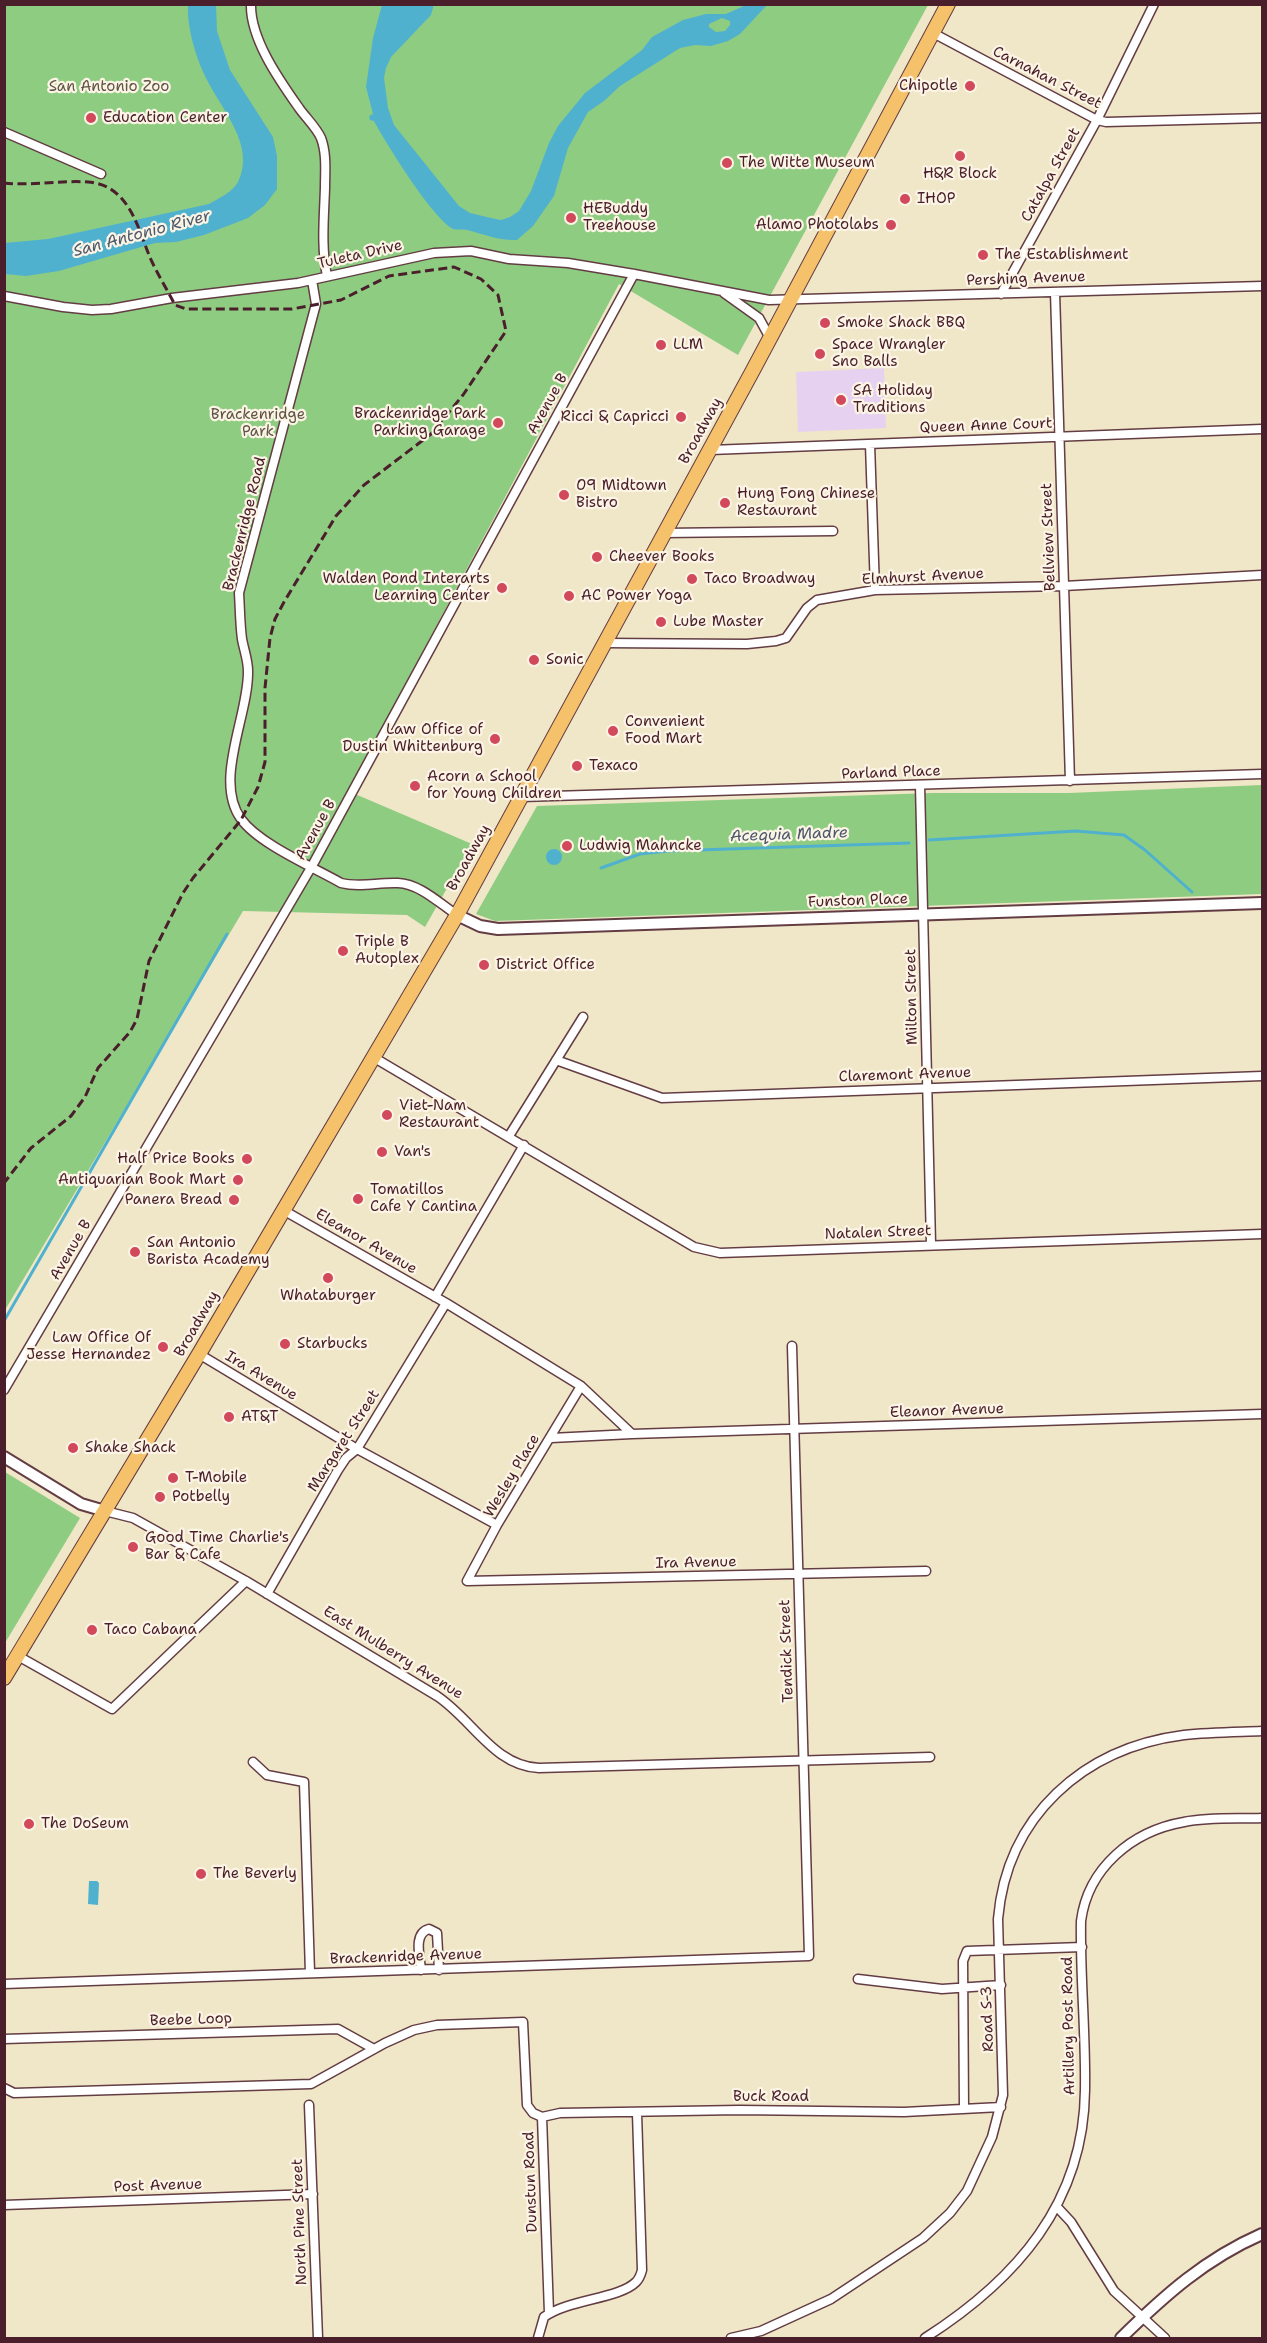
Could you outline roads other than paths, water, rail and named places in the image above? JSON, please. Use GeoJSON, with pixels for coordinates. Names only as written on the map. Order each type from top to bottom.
{"type":"FeatureCollection","features":[{"type":"Feature","properties":{"kind":"main road","name":"Broadway"},"geometry":{"type":"LineString","coordinates":[[4,1678],[199,1354],[457,915],[710,450],[948,4]]}},
{"type":"Feature","properties":{"kind":"street"},"geometry":{"type":"LineString","coordinates":[[251,4],[252,19],[262,47],[300,110],[316,130],[323,147],[325,163],[324,256],[327,276]]}},
{"type":"Feature","properties":{"kind":"street","name":"Catalpa Street"},"geometry":{"type":"LineString","coordinates":[[1001,294],[1096,120],[1154,4]]}},
{"type":"Feature","properties":{"kind":"street","name":"Carnahan Street"},"geometry":{"type":"LineString","coordinates":[[933,33],[1096,120],[1106,122],[1263,118]]}},
{"type":"Feature","properties":{"kind":"street"},"geometry":{"type":"LineString","coordinates":[[4,132],[101,174]]}},
{"type":"Feature","properties":{"kind":"street","name":"Tuleta Drive"},"geometry":{"type":"LineString","coordinates":[[4,296],[92,310],[312,280],[434,252],[471,251],[509,259],[568,263],[769,300],[790,300]]}},
{"type":"Feature","properties":{"kind":"street","name":"Avenue B"},"geometry":{"type":"LineString","coordinates":[[4,1390],[312,866],[634,274]]}},
{"type":"Feature","properties":{"kind":"street","name":"Brackenridge Road"},"geometry":{"type":"LineString","coordinates":[[312,280],[316,304],[239,593],[242,639],[248,670],[245,704],[230,779],[231,799],[241,820],[274,846],[341,883],[353,886],[399,883],[415,886],[457,915]]}},
{"type":"Feature","properties":{"kind":"street","name":"Pershing Avenue"},"geometry":{"type":"LineString","coordinates":[[790,300],[1263,286]]}},
{"type":"Feature","properties":{"kind":"street","name":"Tuleta Drive"},"geometry":{"type":"LineString","coordinates":[[722,291],[759,318],[770,338]]}},
{"type":"Feature","properties":{"kind":"street","name":"Bellview Street"},"geometry":{"type":"LineString","coordinates":[[1055,292],[1070,781]]}},
{"type":"Feature","properties":{"kind":"street","name":"Queen Anne Court"},"geometry":{"type":"LineString","coordinates":[[710,450],[1263,429]]}},
{"type":"Feature","properties":{"kind":"street"},"geometry":{"type":"LineString","coordinates":[[870,444],[875,591]]}},
{"type":"Feature","properties":{"kind":"street"},"geometry":{"type":"LineString","coordinates":[[663,533],[833,531]]}},
{"type":"Feature","properties":{"kind":"street","name":"Elmhurst Avenue"},"geometry":{"type":"LineString","coordinates":[[604,643],[747,644],[776,641],[786,638],[807,608],[817,600],[875,591],[1064,586],[1263,576]]}},
{"type":"Feature","properties":{"kind":"street","name":"Parland Place"},"geometry":{"type":"LineString","coordinates":[[521,797],[1263,774]]}},
{"type":"Feature","properties":{"kind":"street","name":"Milton Street"},"geometry":{"type":"LineString","coordinates":[[920,785],[931,1244]]}},
{"type":"Feature","properties":{"kind":"street","name":"Funston Place"},"geometry":{"type":"LineString","coordinates":[[457,915],[480,926],[498,929],[1263,903]]}},
{"type":"Feature","properties":{"kind":"street"},"geometry":{"type":"LineString","coordinates":[[373,1057],[508,1136],[583,1017]]}},
{"type":"Feature","properties":{"kind":"street","name":"Claremont Avenue"},"geometry":{"type":"LineString","coordinates":[[556,1060],[662,1098],[1263,1076]]}},
{"type":"Feature","properties":{"kind":"street","name":"Natalen Street"},"geometry":{"type":"LineString","coordinates":[[508,1136],[694,1247],[720,1252],[1263,1234]]}},
{"type":"Feature","properties":{"kind":"street"},"geometry":{"type":"LineString","coordinates":[[435,1297],[524,1145]]}},
{"type":"Feature","properties":{"kind":"street","name":"Eleanor Avenue"},"geometry":{"type":"LineString","coordinates":[[283,1210],[446,1303]]}},
{"type":"Feature","properties":{"kind":"street"},"geometry":{"type":"LineString","coordinates":[[446,1303],[580,1386],[632,1434]]}},
{"type":"Feature","properties":{"kind":"street","name":"Margaret Street"},"geometry":{"type":"LineString","coordinates":[[267,1594],[338,1470],[346,1458],[357,1449],[446,1303]]}},
{"type":"Feature","properties":{"kind":"street","name":"Tendick Street"},"geometry":{"type":"LineString","coordinates":[[792,1346],[809,1956]]}},
{"type":"Feature","properties":{"kind":"street","name":"Ira Avenue"},"geometry":{"type":"LineString","coordinates":[[199,1354],[357,1449],[497,1526]]}},
{"type":"Feature","properties":{"kind":"street","name":"Wesley Place"},"geometry":{"type":"LineString","coordinates":[[467,1581],[580,1386]]}},
{"type":"Feature","properties":{"kind":"street","name":"Eleanor Avenue"},"geometry":{"type":"LineString","coordinates":[[551,1438],[1263,1413]]}},
{"type":"Feature","properties":{"kind":"street","name":"East Mulberry Avenue"},"geometry":{"type":"LineString","coordinates":[[4,1457],[81,1504],[133,1518],[246,1581],[449,1704],[464,1717],[483,1741],[515,1764],[540,1768],[930,1757]]}},
{"type":"Feature","properties":{"kind":"street","name":"Ira Avenue"},"geometry":{"type":"LineString","coordinates":[[467,1581],[798,1575],[926,1570]]}},
{"type":"Feature","properties":{"kind":"street"},"geometry":{"type":"LineString","coordinates":[[18,1656],[111,1709],[246,1581]]}},
{"type":"Feature","properties":{"kind":"street","name":"Road S-3"},"geometry":{"type":"LineString","coordinates":[[731,2338],[761,2331],[814,2308],[923,2238],[950,2213],[967,2191],[992,2137],[1001,2107],[1004,2079],[998,1919],[1000,1893],[1022,1837],[1049,1799],[1088,1767],[1141,1745],[1183,1735],[1263,1731]]}},
{"type":"Feature","properties":{"kind":"street"},"geometry":{"type":"LineString","coordinates":[[253,1762],[267,1775],[304,1782],[310,1973]]}},
{"type":"Feature","properties":{"kind":"street","name":"Artillery Post Road"},"geometry":{"type":"LineString","coordinates":[[925,2338],[954,2320],[978,2301],[1016,2264],[1036,2240],[1057,2207],[1076,2155],[1085,2092],[1083,1911],[1092,1883],[1113,1856],[1125,1846],[1159,1828],[1200,1820],[1263,1818]]}},
{"type":"Feature","properties":{"kind":"street"},"geometry":{"type":"LineString","coordinates":[[421,1970],[419,1936],[423,1931],[429,1929],[437,1933],[439,1970]]}},
{"type":"Feature","properties":{"kind":"street"},"geometry":{"type":"LineString","coordinates":[[964,2109],[963,1961],[967,1951],[1082,1947]]}},
{"type":"Feature","properties":{"kind":"street","name":"Brackenridge Avenue"},"geometry":{"type":"LineString","coordinates":[[4,1984],[809,1956]]}},
{"type":"Feature","properties":{"kind":"street"},"geometry":{"type":"LineString","coordinates":[[858,1979],[942,1989],[1000,1985]]}},
{"type":"Feature","properties":{"kind":"street","name":"Dunstun Road"},"geometry":{"type":"LineString","coordinates":[[374,2049],[398,2036],[437,2025],[523,2022],[527,2105],[533,2113],[542,2117],[549,2313],[544,2317],[538,2338]]}},
{"type":"Feature","properties":{"kind":"street","name":"Beebe Loop"},"geometry":{"type":"LineString","coordinates":[[4,2038],[338,2029],[374,2049]]}},
{"type":"Feature","properties":{"kind":"street"},"geometry":{"type":"LineString","coordinates":[[4,2088],[14,2093],[310,2084],[374,2049]]}},
{"type":"Feature","properties":{"kind":"street","name":"North Pine Street"},"geometry":{"type":"LineString","coordinates":[[309,2105],[318,2338]]}},
{"type":"Feature","properties":{"kind":"street","name":"Buck Road"},"geometry":{"type":"LineString","coordinates":[[542,2117],[560,2113],[739,2110],[904,2112],[1001,2107]]}},
{"type":"Feature","properties":{"kind":"street"},"geometry":{"type":"LineString","coordinates":[[549,2313],[563,2306],[623,2290],[637,2282],[642,2270],[637,2113]]}},
{"type":"Feature","properties":{"kind":"street","name":"Post Avenue"},"geometry":{"type":"LineString","coordinates":[[4,2205],[313,2194]]}},
{"type":"Feature","properties":{"kind":"street"},"geometry":{"type":"LineString","coordinates":[[1057,2207],[1071,2222],[1113,2291],[1165,2338]]}},
{"type":"Feature","properties":{"kind":"street"},"geometry":{"type":"LineString","coordinates":[[1121,2338],[1176,2286],[1217,2258],[1263,2234]]}},
{"type":"Feature","properties":{"kind":"water"},"geometry":{"type":"Polygon","coordinates":[[[434,4],[431,15],[391,57],[386,68],[384,78],[388,108],[394,125],[459,206],[470,213],[501,220],[519,211],[531,191],[558,126],[585,93],[642,50],[652,37],[683,20],[706,14],[726,14],[746,5],[767,5],[740,34],[728,41],[711,46],[695,45],[680,48],[620,86],[588,112],[568,148],[554,196],[533,226],[517,240],[453,229],[422,196],[374,121],[370,120],[369,116],[373,114],[366,87],[373,38],[382,5],[434,4]],[[722,18],[709,24],[709,27],[716,32],[725,31],[730,21],[722,18]]]}},
{"type":"Feature","properties":{"kind":"water","name":"San Antonio River"},"geometry":{"type":"Polygon","coordinates":[[[188,5],[216,5],[217,31],[230,70],[273,137],[277,156],[277,189],[265,205],[248,218],[204,235],[176,242],[155,243],[59,271],[26,276],[5,274],[5,243],[48,239],[209,204],[236,186],[242,169],[243,155],[240,142],[199,62],[191,33],[188,5]]]}},
{"type":"Feature","properties":{"kind":"water"},"geometry":{"type":"Polygon","coordinates":[[[554,849],[560,851],[562,857],[560,863],[554,865],[548,863],[546,857],[548,851],[554,849]]]}},
{"type":"Feature","properties":{"kind":"water"},"geometry":{"type":"Polygon","coordinates":[[[89,1881],[99,1883],[98,1905],[88,1904],[89,1881]]]}},
{"type":"Feature","properties":{"kind":"waterway","name":"Acequia Madre"},"geometry":{"type":"LineString","coordinates":[[929,840],[1076,831],[1124,835],[1145,850],[1192,892]]}},
{"type":"Feature","properties":{"kind":"waterway","name":"Acequia Madre"},"geometry":{"type":"LineString","coordinates":[[601,868],[640,854],[668,851],[909,843]]}},
{"type":"Feature","properties":{"kind":"waterway"},"geometry":{"type":"LineString","coordinates":[[4,1321],[227,934]]}},
{"type":"Feature","properties":{"kind":"railway"},"geometry":{"type":"LineString","coordinates":[[4,183],[88,182],[113,190],[129,208],[152,261],[175,305],[186,309],[292,309],[341,300],[389,276],[454,267],[481,279],[498,295],[506,331],[463,395],[431,434],[364,485],[336,516],[284,602],[275,619],[270,638],[265,688],[265,762],[258,787],[241,820],[183,893],[149,961],[137,1019],[130,1032],[98,1068],[85,1097],[71,1116],[31,1148],[4,1183]]}},
{"type":"Feature","properties":{"kind":"place","name":"Chipotle"},"geometry":{"type":"Point","coordinates":[970,86]}},
{"type":"Feature","properties":{"kind":"place","name":"Education Center"},"geometry":{"type":"Point","coordinates":[91,118]}},
{"type":"Feature","properties":{"kind":"place","name":"H&R Block"},"geometry":{"type":"Point","coordinates":[960,156]}},
{"type":"Feature","properties":{"kind":"place","name":"The Witte Museum"},"geometry":{"type":"Point","coordinates":[727,163]}},
{"type":"Feature","properties":{"kind":"place","name":"IHOP"},"geometry":{"type":"Point","coordinates":[905,199]}},
{"type":"Feature","properties":{"kind":"place","name":"HEBuddy Treehouse"},"geometry":{"type":"Point","coordinates":[571,218]}},
{"type":"Feature","properties":{"kind":"place","name":"Alamo Photolabs"},"geometry":{"type":"Point","coordinates":[891,225]}},
{"type":"Feature","properties":{"kind":"place","name":"The Establishment"},"geometry":{"type":"Point","coordinates":[983,255]}},
{"type":"Feature","properties":{"kind":"place","name":"Smoke Shack BBQ"},"geometry":{"type":"Point","coordinates":[825,323]}},
{"type":"Feature","properties":{"kind":"place","name":"LLM"},"geometry":{"type":"Point","coordinates":[661,345]}},
{"type":"Feature","properties":{"kind":"place","name":"Space Wrangler Sno Balls"},"geometry":{"type":"Point","coordinates":[820,354]}},
{"type":"Feature","properties":{"kind":"place","name":"SA Holiday Traditions"},"geometry":{"type":"Point","coordinates":[841,400]}},
{"type":"Feature","properties":{"kind":"place","name":"Ricci & Capricci"},"geometry":{"type":"Point","coordinates":[681,417]}},
{"type":"Feature","properties":{"kind":"place","name":"Brackenridge Park Parking Garage"},"geometry":{"type":"Point","coordinates":[498,423]}},
{"type":"Feature","properties":{"kind":"place","name":"09 Midtown Bistro"},"geometry":{"type":"Point","coordinates":[564,495]}},
{"type":"Feature","properties":{"kind":"place","name":"Hung Fong Chinese Restaurant"},"geometry":{"type":"Point","coordinates":[725,503]}},
{"type":"Feature","properties":{"kind":"place","name":"Cheever Books"},"geometry":{"type":"Point","coordinates":[597,557]}},
{"type":"Feature","properties":{"kind":"place","name":"Taco Broadway"},"geometry":{"type":"Point","coordinates":[692,579]}},
{"type":"Feature","properties":{"kind":"place","name":"Walden Pond Interarts Learning Center"},"geometry":{"type":"Point","coordinates":[502,588]}},
{"type":"Feature","properties":{"kind":"place","name":"AC Power Yoga"},"geometry":{"type":"Point","coordinates":[569,596]}},
{"type":"Feature","properties":{"kind":"place","name":"Lube Master"},"geometry":{"type":"Point","coordinates":[661,622]}},
{"type":"Feature","properties":{"kind":"place","name":"Sonic"},"geometry":{"type":"Point","coordinates":[534,660]}},
{"type":"Feature","properties":{"kind":"place","name":"Convenient Food Mart"},"geometry":{"type":"Point","coordinates":[613,731]}},
{"type":"Feature","properties":{"kind":"place","name":"Law Office of Dustin Whittenburg"},"geometry":{"type":"Point","coordinates":[495,739]}},
{"type":"Feature","properties":{"kind":"place","name":"Texaco"},"geometry":{"type":"Point","coordinates":[577,766]}},
{"type":"Feature","properties":{"kind":"place","name":"Acorn a School for Young Children"},"geometry":{"type":"Point","coordinates":[415,786]}},
{"type":"Feature","properties":{"kind":"place","name":"Ludwig Mahncke"},"geometry":{"type":"Point","coordinates":[567,846]}},
{"type":"Feature","properties":{"kind":"place","name":"Triple B Autoplex"},"geometry":{"type":"Point","coordinates":[343,951]}},
{"type":"Feature","properties":{"kind":"place","name":"District Office"},"geometry":{"type":"Point","coordinates":[484,965]}},
{"type":"Feature","properties":{"kind":"place","name":"Viet-Nam Restaurant"},"geometry":{"type":"Point","coordinates":[387,1115]}},
{"type":"Feature","properties":{"kind":"place","name":"Van's"},"geometry":{"type":"Point","coordinates":[382,1152]}},
{"type":"Feature","properties":{"kind":"place","name":"Half Price Books"},"geometry":{"type":"Point","coordinates":[247,1159]}},
{"type":"Feature","properties":{"kind":"place","name":"Antiquarian Book Mart"},"geometry":{"type":"Point","coordinates":[238,1180]}},
{"type":"Feature","properties":{"kind":"place","name":"Tomatillos Cafe Y Cantina"},"geometry":{"type":"Point","coordinates":[358,1199]}},
{"type":"Feature","properties":{"kind":"place","name":"Panera Bread"},"geometry":{"type":"Point","coordinates":[234,1200]}},
{"type":"Feature","properties":{"kind":"place","name":"San Antonio Barista Academy"},"geometry":{"type":"Point","coordinates":[135,1252]}},
{"type":"Feature","properties":{"kind":"place","name":"Whataburger"},"geometry":{"type":"Point","coordinates":[328,1278]}},
{"type":"Feature","properties":{"kind":"place","name":"Starbucks"},"geometry":{"type":"Point","coordinates":[285,1344]}},
{"type":"Feature","properties":{"kind":"place","name":"Law Office Of Jesse Hernandez"},"geometry":{"type":"Point","coordinates":[163,1347]}},
{"type":"Feature","properties":{"kind":"place","name":"AT&T"},"geometry":{"type":"Point","coordinates":[229,1417]}},
{"type":"Feature","properties":{"kind":"place","name":"Shake Shack"},"geometry":{"type":"Point","coordinates":[73,1448]}},
{"type":"Feature","properties":{"kind":"place","name":"T-Mobile"},"geometry":{"type":"Point","coordinates":[173,1478]}},
{"type":"Feature","properties":{"kind":"place","name":"Potbelly"},"geometry":{"type":"Point","coordinates":[160,1497]}},
{"type":"Feature","properties":{"kind":"place","name":"Good Time Charlie's Bar & Cafe"},"geometry":{"type":"Point","coordinates":[133,1547]}},
{"type":"Feature","properties":{"kind":"place","name":"Taco Cabana"},"geometry":{"type":"Point","coordinates":[92,1630]}},
{"type":"Feature","properties":{"kind":"place","name":"The DoSeum"},"geometry":{"type":"Point","coordinates":[29,1824]}},
{"type":"Feature","properties":{"kind":"place","name":"The Beverly"},"geometry":{"type":"Point","coordinates":[201,1874]}},
{"type":"Feature","properties":{"kind":"park label","name":"San Antonio Zoo"},"geometry":{"type":"Point","coordinates":[109,87]}},
{"type":"Feature","properties":{"kind":"park label","name":"Brackenridge Park"},"geometry":{"type":"Point","coordinates":[258,424]}}]}
